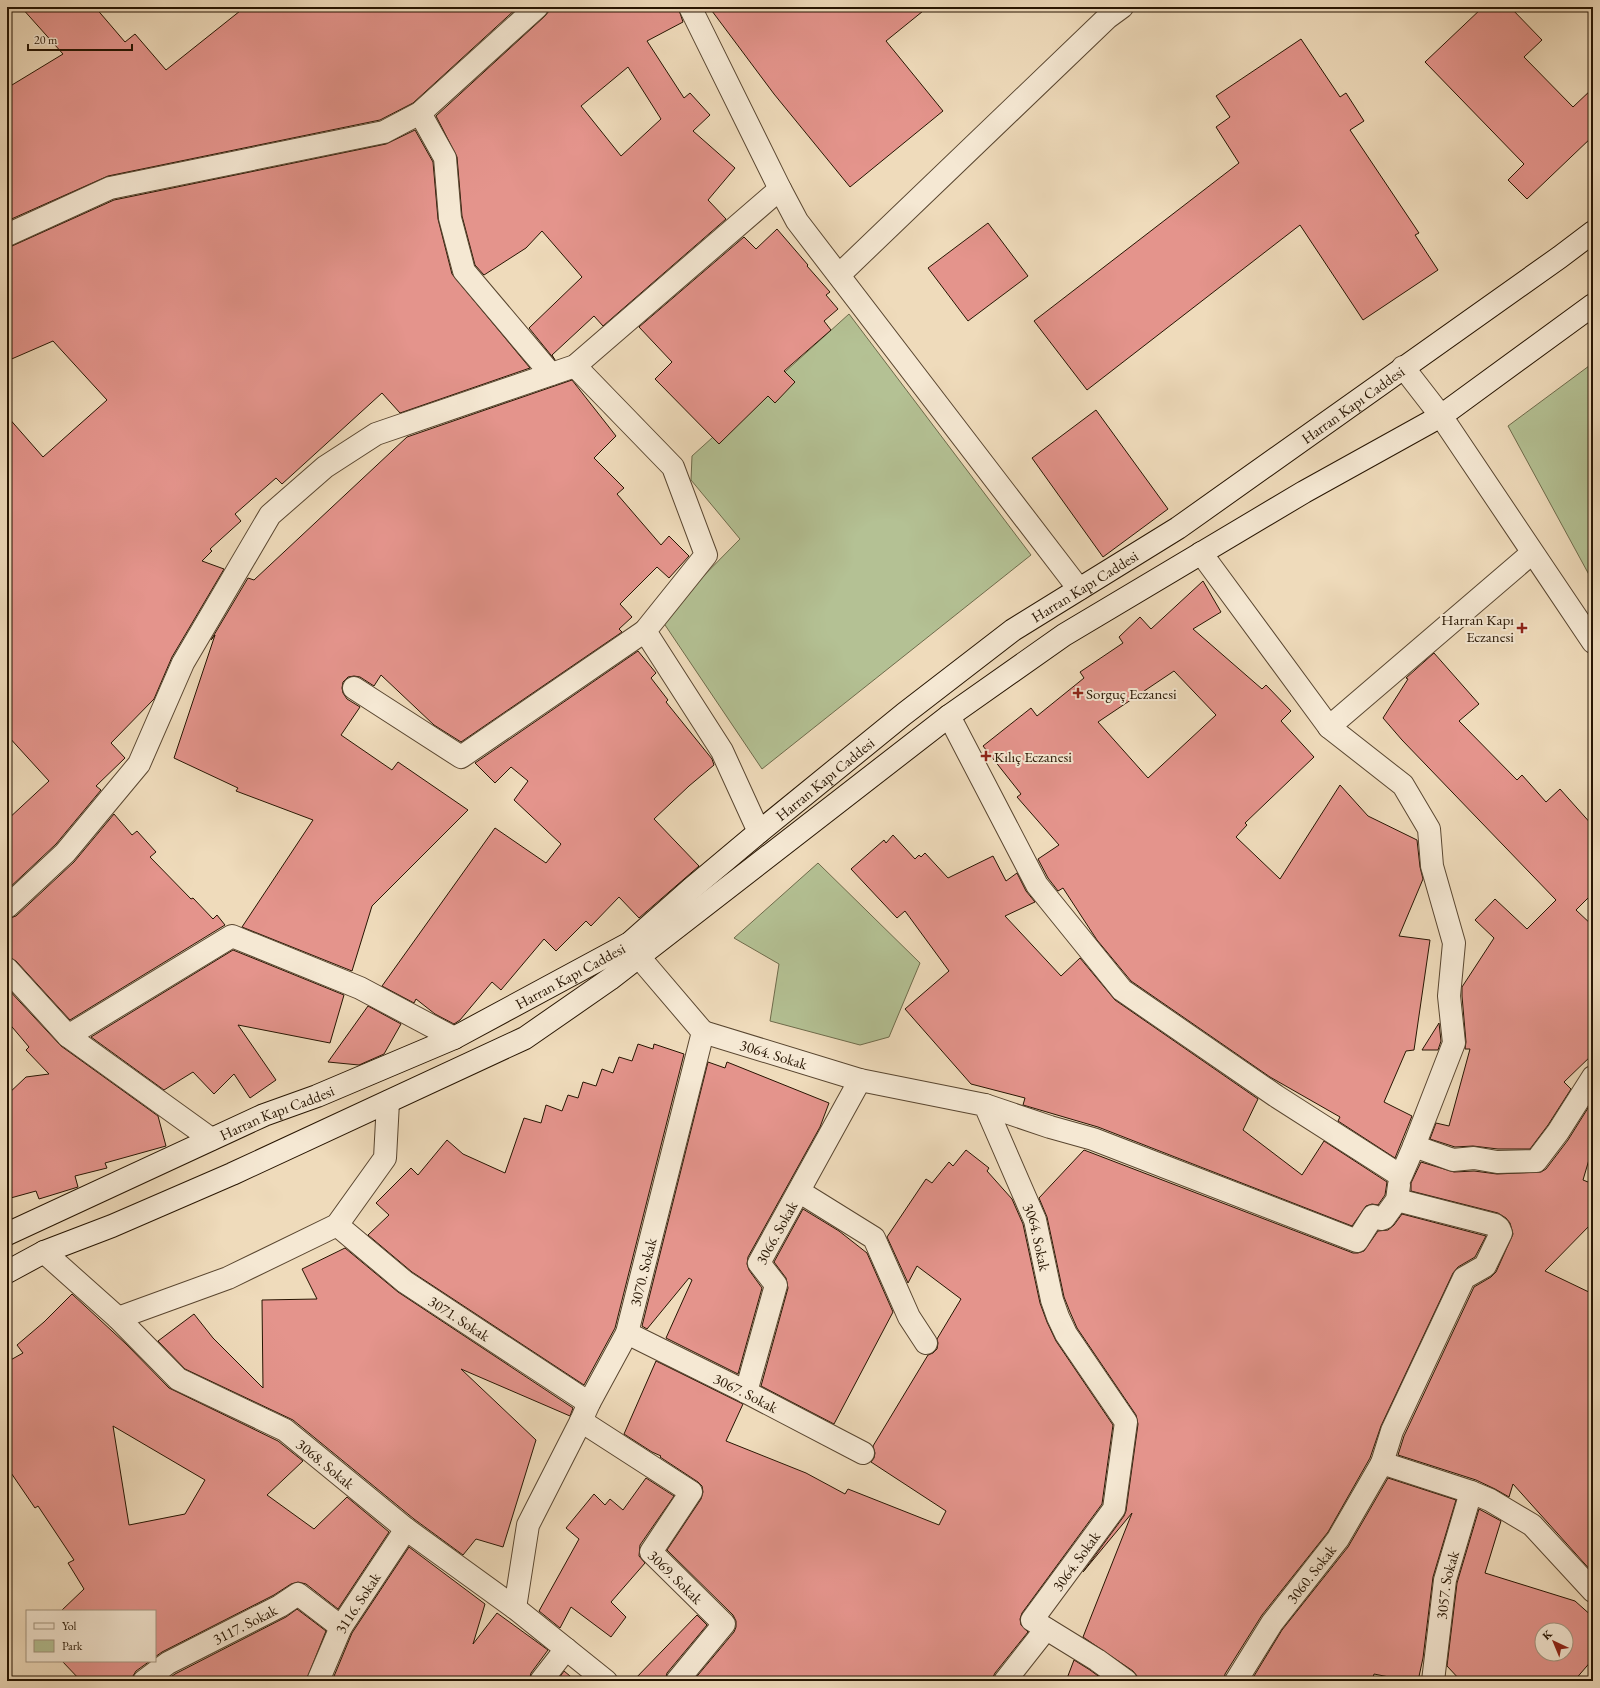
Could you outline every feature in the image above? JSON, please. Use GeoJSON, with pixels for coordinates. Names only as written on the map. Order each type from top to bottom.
{"type":"FeatureCollection","features":[{"type":"Feature","properties":{"kind":"street"},"geometry":{"type":"LineString","coordinates":[[7,235],[110,188],[384,132],[420,113],[538,7]]}},
{"type":"Feature","properties":{"kind":"street"},"geometry":{"type":"LineString","coordinates":[[690,7],[797,221],[1079,589]]}},
{"type":"Feature","properties":{"kind":"street"},"geometry":{"type":"LineString","coordinates":[[839,275],[1107,18],[1122,7]]}},
{"type":"Feature","properties":{"kind":"street"},"geometry":{"type":"LineString","coordinates":[[420,113],[445,158],[450,218],[464,271],[551,374]]}},
{"type":"Feature","properties":{"kind":"street"},"geometry":{"type":"LineString","coordinates":[[7,907],[65,853],[139,764],[182,663],[270,515],[325,467],[376,434],[575,366],[780,189]]}},
{"type":"Feature","properties":{"kind":"street","name":"Harran Kapı Caddesi"},"geometry":{"type":"LineString","coordinates":[[7,1234],[264,1115],[317,1096],[454,1038],[635,950],[691,889],[904,714],[1014,630],[1178,528],[1593,232]]}},
{"type":"Feature","properties":{"kind":"street","name":"Harran Kapı Caddesi"},"geometry":{"type":"LineString","coordinates":[[7,1272],[44,1252],[112,1226],[225,1177],[525,1038],[635,950],[950,716],[1064,635],[1304,492],[1441,416],[1593,305]]}},
{"type":"Feature","properties":{"kind":"street"},"geometry":{"type":"LineString","coordinates":[[354,688],[461,756],[645,631],[706,555],[673,468],[575,366]]}},
{"type":"Feature","properties":{"kind":"street"},"geometry":{"type":"LineString","coordinates":[[1403,367],[1441,416],[1593,642]]}},
{"type":"Feature","properties":{"kind":"street"},"geometry":{"type":"LineString","coordinates":[[1328,727],[1532,552]]}},
{"type":"Feature","properties":{"kind":"street"},"geometry":{"type":"LineString","coordinates":[[985,1106],[1093,1139],[1357,1241],[1373,1216],[1381,1219],[1384,1218],[1397,1200],[1400,1176],[1414,1146],[1454,1043],[1449,996],[1454,943],[1432,866],[1429,829],[1404,785],[1328,727],[1201,553]]}},
{"type":"Feature","properties":{"kind":"street"},"geometry":{"type":"LineString","coordinates":[[645,631],[722,751],[759,832]]}},
{"type":"Feature","properties":{"kind":"street"},"geometry":{"type":"LineString","coordinates":[[950,716],[1036,885],[1122,990],[1276,1096],[1400,1176]]}},
{"type":"Feature","properties":{"kind":"street"},"geometry":{"type":"LineString","coordinates":[[68,1036],[232,936],[360,988],[454,1038]]}},
{"type":"Feature","properties":{"kind":"street"},"geometry":{"type":"LineString","coordinates":[[635,950],[703,1032]]}},
{"type":"Feature","properties":{"kind":"street"},"geometry":{"type":"LineString","coordinates":[[7,969],[68,1036],[211,1139]]}},
{"type":"Feature","properties":{"kind":"street","name":"3064. Sokak"},"geometry":{"type":"LineString","coordinates":[[703,1032],[860,1080],[985,1106],[1035,1220],[1052,1300],[1058,1317],[1066,1334],[1126,1422],[1114,1509],[1039,1625],[1005,1681]]}},
{"type":"Feature","properties":{"kind":"street","name":"3070. Sokak"},"geometry":{"type":"LineString","coordinates":[[516,1608],[528,1524],[627,1333],[703,1032]]}},
{"type":"Feature","properties":{"kind":"street"},"geometry":{"type":"LineString","coordinates":[[1414,1146],[1453,1160],[1474,1158],[1498,1162],[1536,1161],[1558,1132],[1593,1077]]}},
{"type":"Feature","properties":{"kind":"street","name":"3066. Sokak"},"geometry":{"type":"LineString","coordinates":[[746,1392],[776,1285],[759,1263],[800,1192],[860,1080]]}},
{"type":"Feature","properties":{"kind":"street"},"geometry":{"type":"LineString","coordinates":[[118,1318],[228,1278],[337,1225],[385,1158],[388,1102]]}},
{"type":"Feature","properties":{"kind":"street"},"geometry":{"type":"LineString","coordinates":[[800,1192],[874,1238],[909,1317],[926,1343]]}},
{"type":"Feature","properties":{"kind":"street","name":"3060. Sokak"},"geometry":{"type":"LineString","coordinates":[[1236,1681],[1272,1623],[1338,1539],[1382,1463],[1392,1431],[1464,1278],[1485,1266],[1501,1233],[1499,1228],[1495,1225],[1397,1200]]}},
{"type":"Feature","properties":{"kind":"street","name":"3071. Sokak"},"geometry":{"type":"LineString","coordinates":[[337,1225],[406,1282],[585,1412]]}},
{"type":"Feature","properties":{"kind":"street","name":"3068. Sokak"},"geometry":{"type":"LineString","coordinates":[[44,1252],[118,1318],[178,1379],[285,1430],[406,1529],[516,1608],[606,1681]]}},
{"type":"Feature","properties":{"kind":"street","name":"3067. Sokak"},"geometry":{"type":"LineString","coordinates":[[627,1333],[746,1392],[863,1453]]}},
{"type":"Feature","properties":{"kind":"street","name":"3069. Sokak"},"geometry":{"type":"LineString","coordinates":[[585,1412],[691,1492],[651,1552],[724,1624],[677,1681]]}},
{"type":"Feature","properties":{"kind":"street"},"geometry":{"type":"LineString","coordinates":[[1382,1463],[1471,1492],[1490,1500],[1532,1525],[1593,1592]]}},
{"type":"Feature","properties":{"kind":"street","name":"3057. Sokak"},"geometry":{"type":"LineString","coordinates":[[1433,1681],[1445,1580],[1471,1492]]}},
{"type":"Feature","properties":{"kind":"street","name":"3116. Sokak"},"geometry":{"type":"LineString","coordinates":[[318,1681],[341,1627],[406,1529]]}},
{"type":"Feature","properties":{"kind":"street","name":"3117. Sokak"},"geometry":{"type":"LineString","coordinates":[[144,1681],[168,1663],[280,1606],[298,1594],[341,1627]]}},
{"type":"Feature","properties":{"kind":"street"},"geometry":{"type":"LineString","coordinates":[[1039,1625],[1097,1660],[1126,1681]]}},
{"type":"Feature","properties":{"kind":"street"},"geometry":{"type":"LineString","coordinates":[[541,1681],[566,1648]]}},
{"type":"Feature","properties":{"kind":"green space"},"geometry":{"type":"Polygon","coordinates":[[[849,314],[1031,555],[762,769],[661,619],[740,539],[691,480],[692,456],[849,314]]]}},
{"type":"Feature","properties":{"kind":"green space"},"geometry":{"type":"Polygon","coordinates":[[[1593,363],[1593,582],[1508,426],[1593,363]]]}},
{"type":"Feature","properties":{"kind":"green space"},"geometry":{"type":"Polygon","coordinates":[[[818,863],[920,963],[889,1037],[860,1045],[770,1021],[779,964],[734,938],[818,863]]]}},
{"type":"Feature","properties":{"kind":"building"},"geometry":{"type":"Polygon","coordinates":[[[21,7],[95,7],[125,42],[135,34],[166,70],[245,7],[518,7],[413,103],[380,120],[108,176],[7,221],[7,88],[63,54],[21,7]]]}},
{"type":"Feature","properties":{"kind":"building"},"geometry":{"type":"Polygon","coordinates":[[[549,7],[678,7],[683,22],[647,41],[684,98],[690,93],[710,115],[693,131],[735,168],[708,200],[726,219],[603,326],[594,316],[552,355],[555,360],[529,328],[582,277],[542,231],[526,248],[484,275],[475,265],[462,216],[457,157],[436,116],[549,11],[549,7]],[[628,67],[581,106],[621,156],[661,119],[628,67]]]}},
{"type":"Feature","properties":{"kind":"building"},"geometry":{"type":"Polygon","coordinates":[[[709,7],[928,7],[886,41],[943,111],[850,187],[774,94],[709,7]]]}},
{"type":"Feature","properties":{"kind":"building"},"geometry":{"type":"Polygon","coordinates":[[[1483,7],[1510,7],[1542,40],[1524,57],[1573,107],[1593,88],[1593,136],[1527,199],[1508,180],[1524,164],[1425,62],[1483,7]]]}},
{"type":"Feature","properties":{"kind":"building"},"geometry":{"type":"Polygon","coordinates":[[[1301,39],[1340,97],[1346,93],[1364,121],[1350,130],[1419,233],[1415,235],[1438,270],[1363,320],[1300,225],[1087,390],[1034,321],[1239,163],[1216,127],[1230,117],[1216,96],[1301,39]]]}},
{"type":"Feature","properties":{"kind":"building"},"geometry":{"type":"Polygon","coordinates":[[[415,130],[433,162],[438,219],[452,274],[530,368],[400,413],[382,393],[282,484],[276,478],[235,514],[241,521],[210,549],[212,551],[202,561],[224,569],[172,657],[154,699],[111,743],[125,758],[96,786],[101,790],[56,844],[7,890],[7,820],[49,781],[7,735],[7,416],[43,457],[107,400],[53,341],[7,361],[7,247],[114,200],[386,144],[415,130]]]}},
{"type":"Feature","properties":{"kind":"building"},"geometry":{"type":"Polygon","coordinates":[[[988,223],[1028,276],[968,321],[928,268],[988,223]]]}},
{"type":"Feature","properties":{"kind":"building"},"geometry":{"type":"Polygon","coordinates":[[[777,229],[830,292],[826,295],[838,309],[824,321],[831,330],[784,371],[795,382],[775,403],[768,396],[719,444],[655,379],[672,362],[639,327],[744,237],[756,249],[777,229]]]}},
{"type":"Feature","properties":{"kind":"building"},"geometry":{"type":"Polygon","coordinates":[[[572,380],[616,436],[594,458],[624,488],[617,494],[661,545],[669,536],[689,556],[669,578],[657,567],[620,604],[632,617],[619,629],[622,632],[461,742],[434,725],[381,675],[374,686],[360,677],[348,677],[343,682],[343,693],[347,699],[360,707],[341,735],[392,770],[398,762],[468,810],[372,906],[352,971],[242,927],[313,820],[236,791],[238,788],[174,758],[215,635],[211,640],[248,578],[254,580],[407,437],[572,380]]]}},
{"type":"Feature","properties":{"kind":"building"},"geometry":{"type":"Polygon","coordinates":[[[1096,410],[1168,509],[1103,557],[1032,458],[1096,410]]]}},
{"type":"Feature","properties":{"kind":"building"},"geometry":{"type":"Polygon","coordinates":[[[1203,581],[1221,612],[1193,629],[1262,689],[1266,685],[1291,711],[1281,721],[1314,757],[1245,823],[1247,825],[1236,837],[1280,879],[1340,785],[1368,816],[1417,840],[1423,879],[1399,936],[1430,940],[1414,1050],[1406,1051],[1384,1102],[1412,1116],[1395,1158],[1338,1121],[1340,1117],[1270,1077],[1131,981],[1097,940],[1063,888],[1058,891],[1048,878],[1038,859],[1059,845],[1017,797],[1021,794],[983,746],[1031,708],[1037,716],[1084,678],[1080,672],[1123,643],[1119,637],[1140,617],[1151,629],[1203,581]],[[1174,671],[1098,722],[1148,778],[1216,715],[1174,671]]]}},
{"type":"Feature","properties":{"kind":"building"},"geometry":{"type":"Polygon","coordinates":[[[638,651],[656,673],[651,678],[668,700],[666,702],[712,759],[714,765],[654,819],[699,866],[639,918],[619,897],[591,926],[586,921],[556,951],[544,939],[501,990],[492,982],[460,1020],[454,1024],[435,1014],[416,999],[414,1003],[382,986],[495,828],[546,863],[561,844],[514,800],[528,781],[511,767],[495,783],[475,763],[638,651]]]}},
{"type":"Feature","properties":{"kind":"building"},"geometry":{"type":"Polygon","coordinates":[[[1434,653],[1479,704],[1459,721],[1517,780],[1522,775],[1546,802],[1560,789],[1593,826],[1593,893],[1576,910],[1593,926],[1593,1054],[1564,1082],[1571,1089],[1548,1125],[1530,1149],[1498,1149],[1473,1146],[1455,1147],[1430,1139],[1436,1123],[1449,1126],[1470,1049],[1465,1049],[1466,1042],[1462,987],[1494,938],[1475,920],[1495,899],[1527,929],[1556,900],[1402,740],[1383,718],[1408,679],[1406,678],[1434,653]]]}},
{"type":"Feature","properties":{"kind":"building"},"geometry":{"type":"Polygon","coordinates":[[[114,814],[132,835],[137,831],[156,852],[150,857],[191,899],[193,898],[213,919],[217,915],[225,925],[70,1020],[16,961],[7,957],[7,919],[16,916],[74,862],[114,814]]]}},
{"type":"Feature","properties":{"kind":"building"},"geometry":{"type":"Polygon","coordinates":[[[893,835],[915,859],[919,855],[921,857],[925,853],[948,878],[993,856],[1006,881],[1017,873],[1026,891],[1035,902],[1005,916],[1061,976],[1080,958],[1115,1000],[1258,1099],[1243,1130],[1302,1175],[1324,1141],[1387,1182],[1385,1195],[1378,1205],[1372,1204],[1366,1206],[1352,1226],[1098,1127],[1023,1105],[1025,1098],[971,1084],[905,1009],[949,971],[905,911],[897,918],[851,869],[884,840],[886,843],[893,835]]]}},
{"type":"Feature","properties":{"kind":"building"},"geometry":{"type":"Polygon","coordinates":[[[233,950],[344,995],[330,1043],[238,1025],[276,1080],[250,1098],[234,1074],[214,1094],[193,1072],[164,1090],[91,1037],[233,950]]]}},
{"type":"Feature","properties":{"kind":"building"},"geometry":{"type":"Polygon","coordinates":[[[7,988],[61,1046],[158,1116],[166,1146],[105,1163],[107,1168],[75,1176],[78,1187],[39,1199],[36,1191],[7,1199],[7,1095],[26,1077],[49,1074],[26,1050],[29,1047],[7,1021],[7,988]]]}},
{"type":"Feature","properties":{"kind":"building"},"geometry":{"type":"Polygon","coordinates":[[[368,1006],[401,1024],[384,1054],[359,1065],[328,1062],[368,1006]]]}},
{"type":"Feature","properties":{"kind":"building"},"geometry":{"type":"Polygon","coordinates":[[[1439,1023],[1441,1041],[1438,1050],[1422,1050],[1439,1023]]]}},
{"type":"Feature","properties":{"kind":"building"},"geometry":{"type":"Polygon","coordinates":[[[638,1044],[653,1049],[654,1044],[684,1054],[615,1328],[584,1385],[412,1272],[368,1235],[389,1215],[376,1203],[411,1168],[418,1175],[447,1140],[463,1154],[505,1173],[524,1118],[541,1123],[546,1105],[562,1111],[568,1095],[578,1098],[583,1082],[596,1086],[602,1069],[613,1073],[619,1057],[632,1061],[638,1044]]]}},
{"type":"Feature","properties":{"kind":"building"},"geometry":{"type":"Polygon","coordinates":[[[708,1062],[725,1068],[727,1062],[829,1103],[820,1127],[748,1257],[747,1264],[749,1270],[762,1288],[738,1374],[666,1338],[692,1280],[689,1278],[647,1329],[642,1326],[708,1062]]]}},
{"type":"Feature","properties":{"kind":"building"},"geometry":{"type":"Polygon","coordinates":[[[1588,1108],[1593,1113],[1593,1146],[1583,1180],[1593,1184],[1593,1222],[1545,1271],[1593,1294],[1593,1573],[1513,1484],[1509,1497],[1476,1480],[1398,1455],[1404,1436],[1474,1287],[1491,1277],[1496,1272],[1513,1234],[1510,1223],[1506,1218],[1498,1213],[1411,1191],[1411,1183],[1421,1162],[1454,1172],[1474,1171],[1497,1174],[1541,1172],[1546,1169],[1568,1140],[1588,1108]]]}},
{"type":"Feature","properties":{"kind":"building"},"geometry":{"type":"Polygon","coordinates":[[[966,1150],[989,1168],[987,1171],[1012,1199],[1023,1224],[1040,1303],[1047,1322],[1056,1341],[1113,1425],[1102,1504],[1022,1613],[1020,1619],[1021,1625],[1028,1632],[995,1673],[991,1681],[693,1681],[734,1632],[736,1621],[733,1615],[667,1550],[701,1499],[703,1492],[702,1486],[660,1457],[661,1456],[624,1434],[656,1361],[743,1404],[726,1441],[806,1473],[845,1494],[848,1489],[939,1525],[946,1511],[871,1462],[875,1453],[873,1446],[928,1355],[937,1349],[937,1339],[961,1299],[917,1266],[908,1283],[887,1237],[926,1179],[932,1183],[949,1162],[953,1166],[966,1150]]]}},
{"type":"Feature","properties":{"kind":"building"},"geometry":{"type":"Polygon","coordinates":[[[1084,1150],[1353,1253],[1364,1251],[1378,1231],[1388,1230],[1394,1225],[1402,1214],[1486,1236],[1475,1257],[1458,1267],[1453,1273],[1381,1426],[1370,1458],[1328,1532],[1262,1615],[1225,1674],[1224,1681],[1138,1681],[1137,1676],[1133,1671],[1083,1637],[1132,1513],[1083,1572],[1124,1516],[1126,1511],[1138,1424],[1136,1415],[1077,1328],[1064,1297],[1047,1217],[1039,1198],[1084,1150]]]}},
{"type":"Feature","properties":{"kind":"building"},"geometry":{"type":"Polygon","coordinates":[[[803,1209],[839,1231],[867,1253],[893,1312],[834,1424],[761,1386],[788,1288],[786,1278],[774,1262],[803,1209]]]}},
{"type":"Feature","properties":{"kind":"building"},"geometry":{"type":"Polygon","coordinates":[[[345,1248],[398,1292],[573,1408],[570,1416],[461,1369],[536,1440],[503,1547],[476,1539],[463,1555],[414,1519],[293,1420],[185,1369],[158,1341],[194,1314],[213,1338],[263,1388],[262,1300],[317,1299],[302,1269],[345,1248]]]}},
{"type":"Feature","properties":{"kind":"building"},"geometry":{"type":"Polygon","coordinates":[[[72,1294],[126,1344],[169,1388],[278,1441],[303,1461],[267,1495],[314,1529],[347,1497],[389,1532],[338,1609],[306,1584],[298,1582],[291,1584],[274,1595],[156,1656],[156,1610],[62,1610],[84,1589],[68,1563],[74,1560],[38,1506],[35,1508],[7,1467],[7,1362],[23,1353],[17,1345],[44,1322],[72,1294]],[[113,1426],[129,1525],[185,1514],[205,1480],[113,1426]]]}},
{"type":"Feature","properties":{"kind":"building"},"geometry":{"type":"Polygon","coordinates":[[[646,1478],[674,1496],[640,1545],[639,1556],[645,1563],[611,1602],[626,1617],[611,1637],[571,1607],[560,1628],[539,1611],[579,1539],[566,1528],[594,1494],[605,1505],[610,1499],[623,1510],[646,1478]]]}},
{"type":"Feature","properties":{"kind":"building"},"geometry":{"type":"Polygon","coordinates":[[[1388,1478],[1456,1500],[1433,1577],[1423,1658],[1418,1681],[1409,1681],[1374,1674],[1372,1681],[1251,1681],[1282,1630],[1348,1547],[1388,1478]]]}},
{"type":"Feature","properties":{"kind":"building"},"geometry":{"type":"Polygon","coordinates":[[[1479,1509],[1501,1521],[1485,1573],[1575,1601],[1593,1617],[1593,1659],[1574,1681],[1461,1681],[1447,1666],[1457,1583],[1479,1509]]]}},
{"type":"Feature","properties":{"kind":"building"},"geometry":{"type":"Polygon","coordinates":[[[409,1547],[485,1604],[473,1644],[497,1613],[548,1650],[531,1673],[529,1681],[332,1681],[352,1633],[409,1547]]]}},
{"type":"Feature","properties":{"kind":"building"},"geometry":{"type":"Polygon","coordinates":[[[297,1609],[326,1631],[306,1681],[165,1681],[175,1674],[286,1617],[297,1609]]]}},
{"type":"Feature","properties":{"kind":"building"},"geometry":{"type":"Polygon","coordinates":[[[697,1615],[707,1625],[667,1673],[665,1681],[633,1681],[697,1615]]]}},
{"type":"Feature","properties":{"kind":"building"},"geometry":{"type":"Polygon","coordinates":[[[1074,1660],[1090,1670],[1105,1681],[1066,1681],[1074,1660]]]}},
{"type":"Feature","properties":{"kind":"building"},"geometry":{"type":"Polygon","coordinates":[[[63,1662],[149,1662],[136,1671],[132,1681],[81,1681],[63,1662]]]}},
{"type":"Feature","properties":{"kind":"building"},"geometry":{"type":"Polygon","coordinates":[[[564,1671],[576,1681],[557,1681],[564,1671]]]}},
{"type":"Feature","properties":{"kind":"place","name":"Harran Kapı Eczanesi"},"geometry":{"type":"Point","coordinates":[1522,628]}},
{"type":"Feature","properties":{"kind":"place","name":"Sorguç Eczanesi"},"geometry":{"type":"Point","coordinates":[1078,693]}},
{"type":"Feature","properties":{"kind":"place","name":"Kılıç Eczanesi"},"geometry":{"type":"Point","coordinates":[986,756]}}]}
